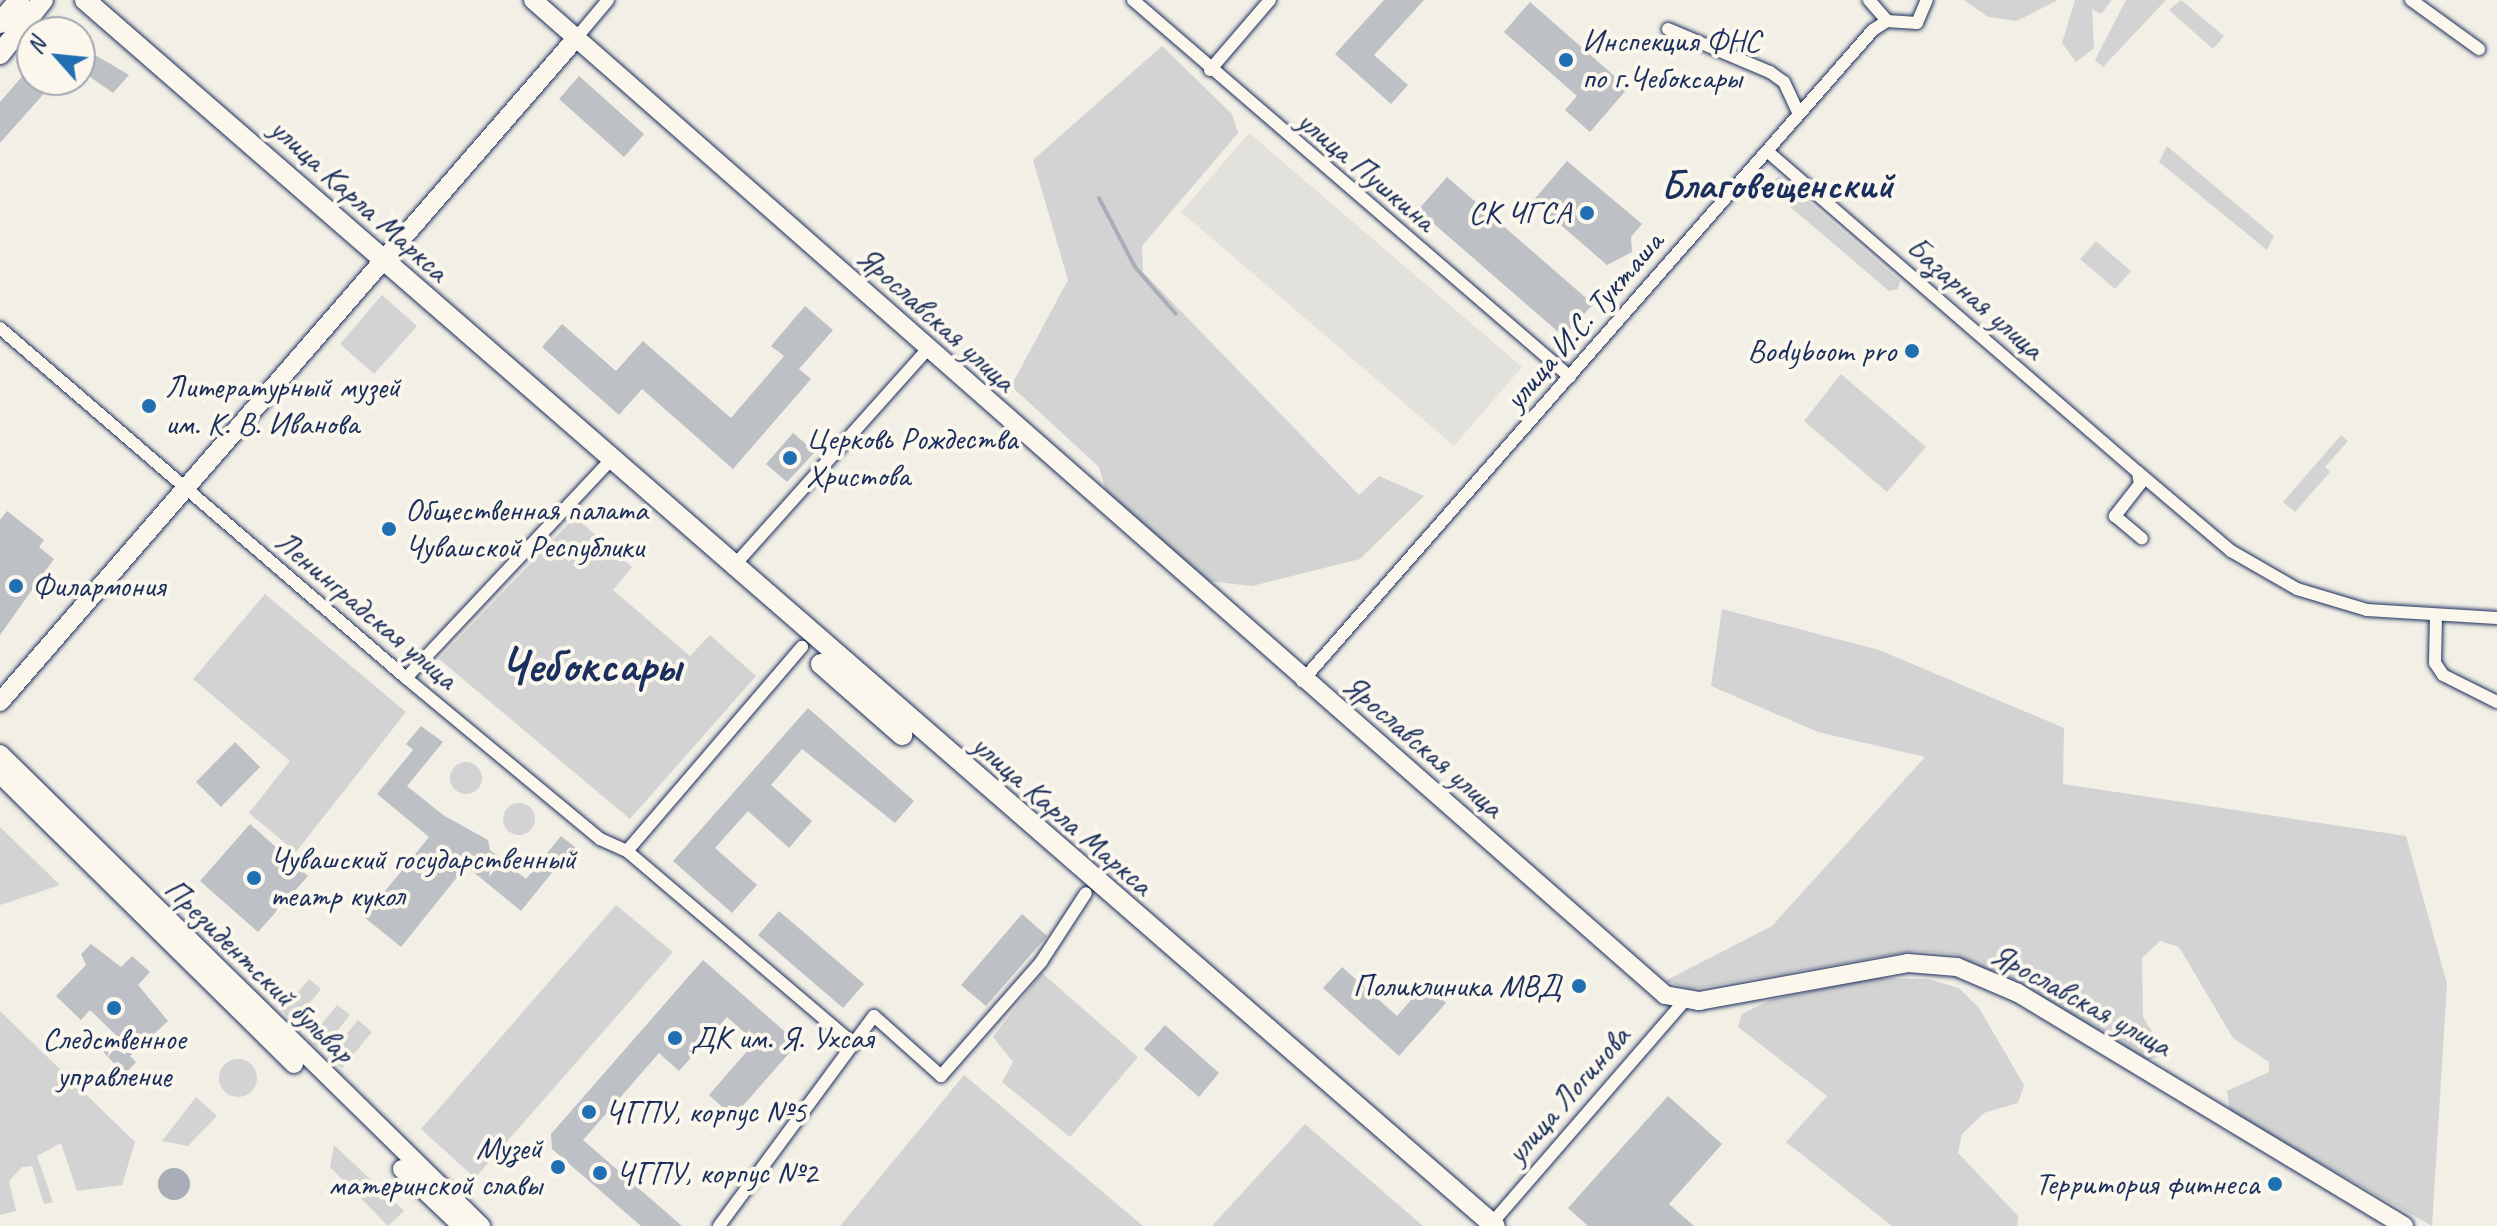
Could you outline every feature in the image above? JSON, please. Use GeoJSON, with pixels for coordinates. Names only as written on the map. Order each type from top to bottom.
{"type":"FeatureCollection","features":[{"type":"Feature","properties":{"kind":"main road"},"geometry":{"type":"LineString","coordinates":[[0,23],[19,0]]}},
{"type":"Feature","properties":{"kind":"main road"},"geometry":{"type":"LineString","coordinates":[[0,54],[43,0]]}},
{"type":"Feature","properties":{"kind":"main road","name":"улица Карла Маркса"},"geometry":{"type":"LineString","coordinates":[[85,0],[592,447],[802,647],[1488,1225]]}},
{"type":"Feature","properties":{"kind":"main road","name":"улица Карла Маркса"},"geometry":{"type":"LineString","coordinates":[[607,463],[732,568],[1090,888]]}},
{"type":"Feature","properties":{"kind":"street","name":"Ярославская улица"},"geometry":{"type":"LineString","coordinates":[[533,0],[926,351],[1651,986],[1684,1001],[1908,963],[1957,967],[2018,993],[2404,1226]]}},
{"type":"Feature","properties":{"kind":"street"},"geometry":{"type":"LineString","coordinates":[[0,702],[608,0]]}},
{"type":"Feature","properties":{"kind":"street","name":"улица Пушкина"},"geometry":{"type":"LineString","coordinates":[[1133,0],[1210,70],[1570,377]]}},
{"type":"Feature","properties":{"kind":"street"},"geometry":{"type":"LineString","coordinates":[[1210,70],[1270,0]]}},
{"type":"Feature","properties":{"kind":"street"},"geometry":{"type":"LineString","coordinates":[[1869,0],[1887,21],[1917,23],[1927,0]]}},
{"type":"Feature","properties":{"kind":"street"},"geometry":{"type":"LineString","coordinates":[[2411,0],[2479,49]]}},
{"type":"Feature","properties":{"kind":"street","name":"улица И.С. Тукташа"},"geometry":{"type":"LineString","coordinates":[[1302,681],[1799,114],[1887,21]]}},
{"type":"Feature","properties":{"kind":"street"},"geometry":{"type":"LineString","coordinates":[[1668,29],[1770,72],[1784,82],[1799,114]]}},
{"type":"Feature","properties":{"kind":"street","name":"Базарная улица"},"geometry":{"type":"LineString","coordinates":[[1767,151],[2138,472],[2275,579],[2346,606],[2497,618]]}},
{"type":"Feature","properties":{"kind":"street","name":"Ленинградская улица"},"geometry":{"type":"LineString","coordinates":[[0,328],[406,678],[600,839],[627,851],[854,1044]]}},
{"type":"Feature","properties":{"kind":"street"},"geometry":{"type":"LineString","coordinates":[[732,568],[926,351]]}},
{"type":"Feature","properties":{"kind":"street"},"geometry":{"type":"LineString","coordinates":[[406,678],[607,463]]}},
{"type":"Feature","properties":{"kind":"street"},"geometry":{"type":"LineString","coordinates":[[2138,472],[2140,484],[2115,516],[2142,539]]}},
{"type":"Feature","properties":{"kind":"street"},"geometry":{"type":"LineString","coordinates":[[2436,615],[2435,663],[2460,687],[2497,702]]}},
{"type":"Feature","properties":{"kind":"street"},"geometry":{"type":"LineString","coordinates":[[627,851],[802,647]]}},
{"type":"Feature","properties":{"kind":"street","name":"Президентский бульвар"},"geometry":{"type":"LineString","coordinates":[[0,754],[106,872]]}},
{"type":"Feature","properties":{"kind":"street","name":"Президентский бульвар"},"geometry":{"type":"LineString","coordinates":[[0,774],[106,872],[351,1111],[462,1226]]}},
{"type":"Feature","properties":{"kind":"street"},"geometry":{"type":"LineString","coordinates":[[719,1226],[874,1016],[941,1076],[1041,962],[1090,888]]}},
{"type":"Feature","properties":{"kind":"street","name":"улица Логинова"},"geometry":{"type":"LineString","coordinates":[[1488,1225],[1684,1001]]}},
{"type":"Feature","properties":{"kind":"street","name":"Президентский бульвар"},"geometry":{"type":"LineString","coordinates":[[351,1111],[481,1226]]}},
{"type":"Feature","properties":{"kind":"shaded area"},"geometry":{"type":"Polygon","coordinates":[[[1964,0],[2058,0],[2017,21],[1988,17],[1964,0]]]}},
{"type":"Feature","properties":{"kind":"shaded area"},"geometry":{"type":"Polygon","coordinates":[[[2075,0],[2112,0],[2101,14],[2092,9],[2094,48],[2076,62],[2062,43],[2075,0]]]}},
{"type":"Feature","properties":{"kind":"shaded area"},"geometry":{"type":"Polygon","coordinates":[[[2126,0],[2166,0],[2103,67],[2095,60],[2126,0]]]}},
{"type":"Feature","properties":{"kind":"shaded area"},"geometry":{"type":"Polygon","coordinates":[[[2181,0],[2224,36],[2213,49],[2169,10],[2181,0]]]}},
{"type":"Feature","properties":{"kind":"shaded area"},"geometry":{"type":"Polygon","coordinates":[[[1162,46],[1232,114],[1238,133],[1142,246],[1143,272],[1359,495],[1379,476],[1424,496],[1360,559],[1252,586],[1199,580],[1110,504],[1099,467],[1011,386],[1068,280],[1033,160],[1162,46]]]}},
{"type":"Feature","properties":{"kind":"shaded area"},"geometry":{"type":"Polygon","coordinates":[[[1249,133],[1522,367],[1454,446],[1181,212],[1249,133]]]}},
{"type":"Feature","properties":{"kind":"shaded area"},"geometry":{"type":"Polygon","coordinates":[[[2167,146],[2274,236],[2267,250],[2159,162],[2167,146]]]}},
{"type":"Feature","properties":{"kind":"shaded area"},"geometry":{"type":"Polygon","coordinates":[[[1779,176],[1900,281],[1898,289],[1889,291],[1767,187],[1779,176]]]}},
{"type":"Feature","properties":{"kind":"shaded area"},"geometry":{"type":"Polygon","coordinates":[[[2096,241],[2131,271],[2115,289],[2080,259],[2096,241]]]}},
{"type":"Feature","properties":{"kind":"shaded area"},"geometry":{"type":"Polygon","coordinates":[[[382,295],[417,326],[374,374],[340,344],[382,295]]]}},
{"type":"Feature","properties":{"kind":"shaded area"},"geometry":{"type":"Polygon","coordinates":[[[1841,374],[1926,447],[1887,492],[1804,421],[1841,374]]]}},
{"type":"Feature","properties":{"kind":"shaded area"},"geometry":{"type":"Polygon","coordinates":[[[2341,435],[2348,441],[2325,467],[2330,472],[2295,512],[2283,502],[2341,435]]]}},
{"type":"Feature","properties":{"kind":"shaded area"},"geometry":{"type":"Polygon","coordinates":[[[575,517],[632,567],[613,590],[690,656],[710,635],[756,676],[630,819],[439,659],[575,517]]]}},
{"type":"Feature","properties":{"kind":"shaded area"},"geometry":{"type":"Polygon","coordinates":[[[265,594],[406,712],[296,852],[249,813],[290,761],[193,679],[265,594]]]}},
{"type":"Feature","properties":{"kind":"shaded area"},"geometry":{"type":"Polygon","coordinates":[[[1722,609],[1879,650],[2064,728],[2063,784],[2406,836],[2447,984],[2432,1226],[2230,1113],[2227,1091],[2269,1072],[2269,1062],[2233,1038],[2179,947],[2160,941],[2142,958],[2143,1017],[2158,1041],[2158,1057],[2145,1061],[1954,954],[1914,951],[1693,989],[1665,981],[1772,926],[1925,757],[1818,732],[1711,686],[1722,609]]]}},
{"type":"Feature","properties":{"kind":"shaded area"},"geometry":{"type":"Polygon","coordinates":[[[466,762],[477,767],[482,778],[477,789],[466,794],[455,789],[450,778],[455,767],[466,762]]]}},
{"type":"Feature","properties":{"kind":"shaded area"},"geometry":{"type":"Polygon","coordinates":[[[519,803],[530,808],[535,819],[530,830],[519,835],[508,830],[503,819],[508,808],[519,803]]]}},
{"type":"Feature","properties":{"kind":"shaded area"},"geometry":{"type":"Polygon","coordinates":[[[0,827],[60,885],[0,905],[0,827]]]}},
{"type":"Feature","properties":{"kind":"shaded area"},"geometry":{"type":"Polygon","coordinates":[[[616,905],[673,952],[475,1178],[421,1129],[616,905]]]}},
{"type":"Feature","properties":{"kind":"shaded area"},"geometry":{"type":"Polygon","coordinates":[[[1042,973],[1138,1057],[1070,1137],[1002,1082],[1013,1062],[993,1037],[1042,973]]]}},
{"type":"Feature","properties":{"kind":"shaded area"},"geometry":{"type":"Polygon","coordinates":[[[1870,978],[1928,979],[1959,988],[1979,1008],[2024,1085],[2018,1103],[1984,1113],[1962,1134],[1958,1153],[2018,1216],[2017,1226],[1892,1226],[1786,1142],[1827,1096],[1738,1027],[1742,1014],[1770,1000],[1870,978]]]}},
{"type":"Feature","properties":{"kind":"shaded area"},"geometry":{"type":"Polygon","coordinates":[[[309,979],[321,989],[294,1022],[282,1011],[309,979]]]}},
{"type":"Feature","properties":{"kind":"shaded area"},"geometry":{"type":"Polygon","coordinates":[[[337,1005],[350,1015],[322,1050],[309,1040],[337,1005]]]}},
{"type":"Feature","properties":{"kind":"shaded area"},"geometry":{"type":"Polygon","coordinates":[[[0,1011],[135,1142],[122,1185],[77,1191],[61,1143],[37,1156],[53,1202],[44,1204],[32,1166],[22,1167],[9,1181],[16,1211],[0,1215],[0,1011]]]}},
{"type":"Feature","properties":{"kind":"shaded area"},"geometry":{"type":"Polygon","coordinates":[[[358,1020],[372,1032],[342,1068],[328,1056],[358,1020]]]}},
{"type":"Feature","properties":{"kind":"shaded area"},"geometry":{"type":"Polygon","coordinates":[[[238,1059],[252,1064],[257,1078],[252,1092],[238,1097],[224,1092],[219,1078],[224,1064],[238,1059]]]}},
{"type":"Feature","properties":{"kind":"shaded area"},"geometry":{"type":"Polygon","coordinates":[[[964,1075],[1143,1226],[840,1226],[964,1075]]]}},
{"type":"Feature","properties":{"kind":"shaded area"},"geometry":{"type":"Polygon","coordinates":[[[196,1097],[217,1116],[188,1146],[162,1141],[196,1097]]]}},
{"type":"Feature","properties":{"kind":"shaded area"},"geometry":{"type":"Polygon","coordinates":[[[1305,1124],[1423,1226],[1212,1226],[1305,1124]]]}},
{"type":"Feature","properties":{"kind":"shaded area"},"geometry":{"type":"Polygon","coordinates":[[[334,1145],[404,1211],[388,1226],[330,1167],[334,1145]]]}},
{"type":"Feature","properties":{"kind":"shaded area"},"geometry":{"type":"Polygon","coordinates":[[[174,1168],[185,1173],[190,1184],[185,1195],[174,1200],[163,1195],[158,1184],[163,1173],[174,1168]]]}},
{"type":"Feature","properties":{"kind":"building"},"geometry":{"type":"Polygon","coordinates":[[[1384,0],[1424,0],[1374,55],[1408,85],[1391,104],[1335,54],[1384,0]]]}},
{"type":"Feature","properties":{"kind":"building","name":"Инспекция ФНС по г.Чебоксары"},"geometry":{"type":"Polygon","coordinates":[[[1530,2],[1628,88],[1590,132],[1565,110],[1577,96],[1504,32],[1530,2]]]}},
{"type":"Feature","properties":{"kind":"building"},"geometry":{"type":"Polygon","coordinates":[[[96,55],[129,75],[113,93],[96,81],[96,55]]]}},
{"type":"Feature","properties":{"kind":"building"},"geometry":{"type":"Polygon","coordinates":[[[579,76],[644,134],[624,157],[559,99],[579,76]]]}},
{"type":"Feature","properties":{"kind":"building"},"geometry":{"type":"Polygon","coordinates":[[[16,84],[16,96],[42,96],[0,143],[0,102],[16,84]]]}},
{"type":"Feature","properties":{"kind":"building","name":"СК ЧГСА"},"geometry":{"type":"Polygon","coordinates":[[[1567,161],[1642,224],[1631,237],[1632,252],[1607,265],[1533,201],[1567,161]]]}},
{"type":"Feature","properties":{"kind":"building"},"geometry":{"type":"Polygon","coordinates":[[[1447,177],[1593,304],[1564,337],[1418,210],[1447,177]]]}},
{"type":"Feature","properties":{"kind":"building"},"geometry":{"type":"Polygon","coordinates":[[[805,306],[833,330],[799,369],[811,379],[733,469],[642,389],[619,415],[542,347],[562,324],[616,371],[643,341],[731,418],[784,356],[771,346],[805,306]]]}},
{"type":"Feature","properties":{"kind":"building","name":"Церковь Рождества Христова"},"geometry":{"type":"Polygon","coordinates":[[[793,433],[815,452],[787,482],[766,464],[793,433]]]}},
{"type":"Feature","properties":{"kind":"building","name":"Филармония"},"geometry":{"type":"Polygon","coordinates":[[[7,511],[44,540],[39,547],[54,559],[0,635],[0,520],[7,511]]]}},
{"type":"Feature","properties":{"kind":"building"},"geometry":{"type":"Polygon","coordinates":[[[808,708],[914,801],[895,823],[802,749],[771,785],[812,821],[789,848],[748,811],[715,848],[757,885],[732,913],[673,861],[808,708]]]}},
{"type":"Feature","properties":{"kind":"building"},"geometry":{"type":"Polygon","coordinates":[[[421,726],[443,742],[407,786],[443,815],[488,840],[490,850],[526,879],[561,836],[581,852],[566,870],[559,864],[521,911],[466,866],[401,947],[364,917],[429,837],[377,794],[413,750],[406,744],[421,726]]]}},
{"type":"Feature","properties":{"kind":"building"},"geometry":{"type":"Polygon","coordinates":[[[235,742],[260,767],[221,807],[196,782],[235,742]]]}},
{"type":"Feature","properties":{"kind":"building","name":"Чувашский государственный театр кукол"},"geometry":{"type":"Polygon","coordinates":[[[250,824],[308,876],[258,932],[200,881],[250,824]]]}},
{"type":"Feature","properties":{"kind":"building"},"geometry":{"type":"Polygon","coordinates":[[[779,911],[864,984],[843,1008],[758,935],[779,911]]]}},
{"type":"Feature","properties":{"kind":"building"},"geometry":{"type":"Polygon","coordinates":[[[1022,914],[1047,936],[986,1006],[961,985],[1022,914]]]}},
{"type":"Feature","properties":{"kind":"building","name":"Следственное управление"},"geometry":{"type":"Polygon","coordinates":[[[91,944],[121,967],[132,956],[150,972],[138,985],[168,1021],[130,1056],[136,1062],[125,1074],[103,1052],[118,1037],[90,1010],[81,1020],[56,996],[86,965],[81,954],[91,944]]]}},
{"type":"Feature","properties":{"kind":"building"},"geometry":{"type":"Polygon","coordinates":[[[703,960],[798,1043],[733,1117],[709,1095],[755,1042],[727,1017],[679,1071],[659,1053],[583,1140],[682,1226],[641,1226],[552,1149],[551,1134],[703,960]]]}},
{"type":"Feature","properties":{"kind":"building"},"geometry":{"type":"Polygon","coordinates":[[[1342,967],[1397,1016],[1425,984],[1446,1003],[1399,1056],[1323,988],[1342,967]]]}},
{"type":"Feature","properties":{"kind":"building"},"geometry":{"type":"Polygon","coordinates":[[[1165,1025],[1219,1073],[1199,1097],[1144,1049],[1165,1025]]]}},
{"type":"Feature","properties":{"kind":"building"},"geometry":{"type":"Polygon","coordinates":[[[1668,1096],[1722,1144],[1669,1204],[1694,1226],[1588,1226],[1568,1208],[1668,1096]]]}},
{"type":"Feature","properties":{"kind":"waterway"},"geometry":{"type":"LineString","coordinates":[[1099,198],[1135,267],[1176,314]]}},
{"type":"Feature","properties":{"kind":"place","name":"Инспекция ФНС по г.Чебоксары"},"geometry":{"type":"Point","coordinates":[1566,60]}},
{"type":"Feature","properties":{"kind":"place","name":"СК ЧГСА"},"geometry":{"type":"Point","coordinates":[1587,213]}},
{"type":"Feature","properties":{"kind":"place","name":"Bodyboom pro"},"geometry":{"type":"Point","coordinates":[1912,351]}},
{"type":"Feature","properties":{"kind":"place","name":"Литературный музей им. К. В. Иванова"},"geometry":{"type":"Point","coordinates":[149,406]}},
{"type":"Feature","properties":{"kind":"place","name":"Церковь Рождества Христова"},"geometry":{"type":"Point","coordinates":[790,458]}},
{"type":"Feature","properties":{"kind":"place","name":"Общественная палата Чувашской Республики"},"geometry":{"type":"Point","coordinates":[389,529]}},
{"type":"Feature","properties":{"kind":"place","name":"Филармония"},"geometry":{"type":"Point","coordinates":[16,586]}},
{"type":"Feature","properties":{"kind":"place","name":"Чувашский государственный театр кукол"},"geometry":{"type":"Point","coordinates":[254,878]}},
{"type":"Feature","properties":{"kind":"place","name":"Поликлиника МВД"},"geometry":{"type":"Point","coordinates":[1579,986]}},
{"type":"Feature","properties":{"kind":"place","name":"Следственное управление"},"geometry":{"type":"Point","coordinates":[114,1008]}},
{"type":"Feature","properties":{"kind":"place","name":"ДК им. Я. Ухсая"},"geometry":{"type":"Point","coordinates":[675,1038]}},
{"type":"Feature","properties":{"kind":"place","name":"ЧГПУ, корпус №5"},"geometry":{"type":"Point","coordinates":[589,1112]}},
{"type":"Feature","properties":{"kind":"place","name":"Музей материнской славы"},"geometry":{"type":"Point","coordinates":[558,1167]}},
{"type":"Feature","properties":{"kind":"place","name":"ЧГПУ, корпус №2"},"geometry":{"type":"Point","coordinates":[600,1173]}},
{"type":"Feature","properties":{"kind":"place","name":"Территория фитнеса"},"geometry":{"type":"Point","coordinates":[2275,1184]}},
{"type":"Feature","properties":{"kind":"district","name":"Благовещенский"},"geometry":{"type":"Point","coordinates":[1777,185]}},
{"type":"Feature","properties":{"kind":"district","name":"Чебоксары"},"geometry":{"type":"Point","coordinates":[590,666]}}]}
